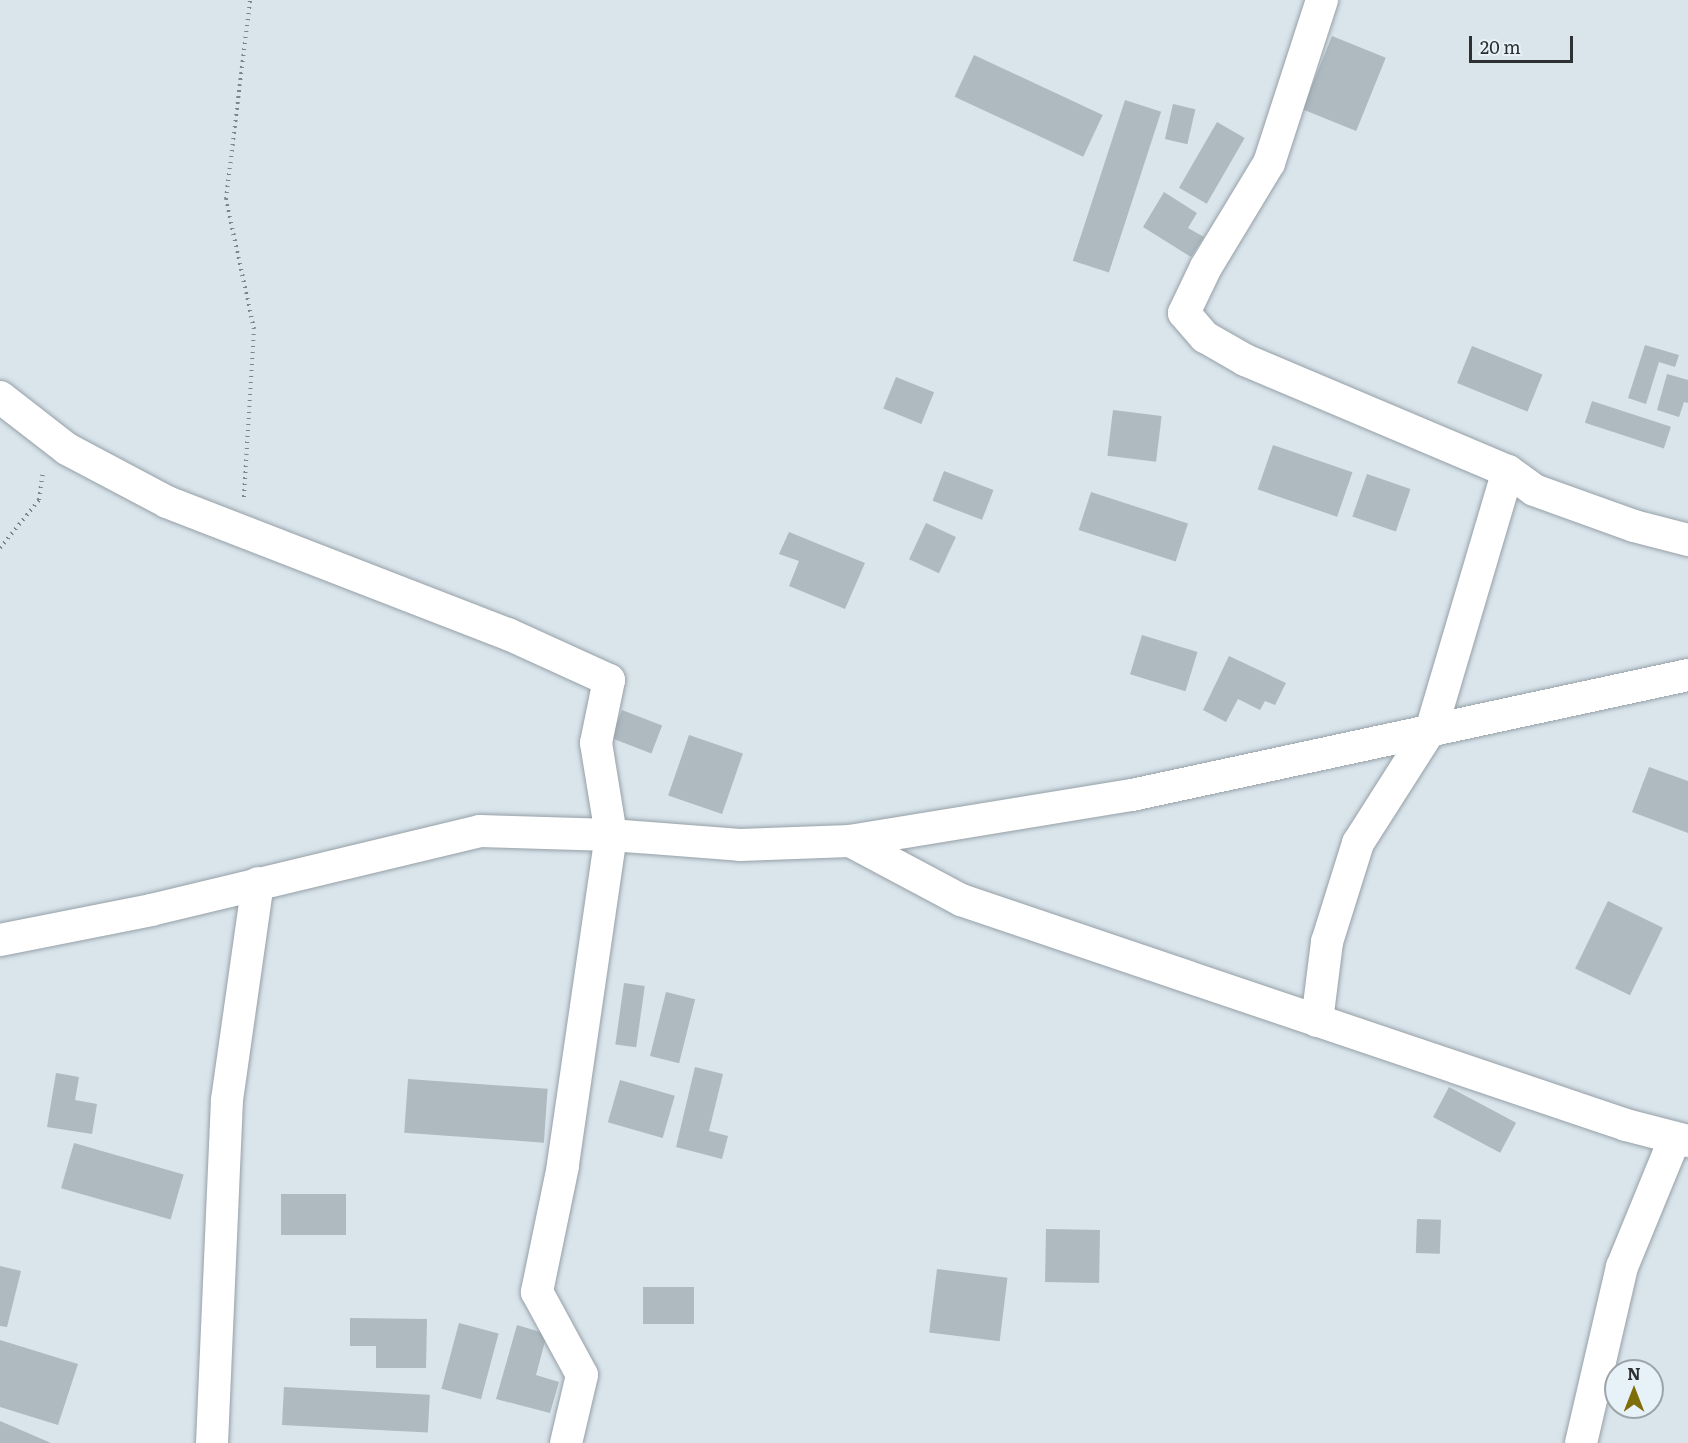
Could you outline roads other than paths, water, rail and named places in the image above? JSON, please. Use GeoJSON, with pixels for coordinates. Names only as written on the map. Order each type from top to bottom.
{"type":"FeatureCollection","features":[{"type":"Feature","properties":{"kind":"street"},"geometry":{"type":"LineString","coordinates":[[1322,0],[1269,163],[1206,267],[1184,313],[1205,337],[1245,360],[1508,471],[1534,490],[1688,540]]}},
{"type":"Feature","properties":{"kind":"street"},"geometry":{"type":"LineString","coordinates":[[0,397],[67,449],[167,502],[508,634],[609,680],[596,743],[611,835],[563,1166],[537,1292],[582,1375],[566,1443]]}},
{"type":"Feature","properties":{"kind":"street"},"geometry":{"type":"LineString","coordinates":[[1317,1022],[1327,942],[1358,843],[1432,727],[1508,471]]}},
{"type":"Feature","properties":{"kind":"street"},"geometry":{"type":"LineString","coordinates":[[0,940],[151,910],[480,831],[611,835],[740,845],[850,841],[1132,795],[1432,727],[1688,675]]}},
{"type":"Feature","properties":{"kind":"street"},"geometry":{"type":"LineString","coordinates":[[850,841],[961,900],[1317,1022],[1681,1139],[1622,1267],[1581,1443]]}},
{"type":"Feature","properties":{"kind":"street"},"geometry":{"type":"LineString","coordinates":[[212,1443],[227,1100],[258,883]]}}]}
